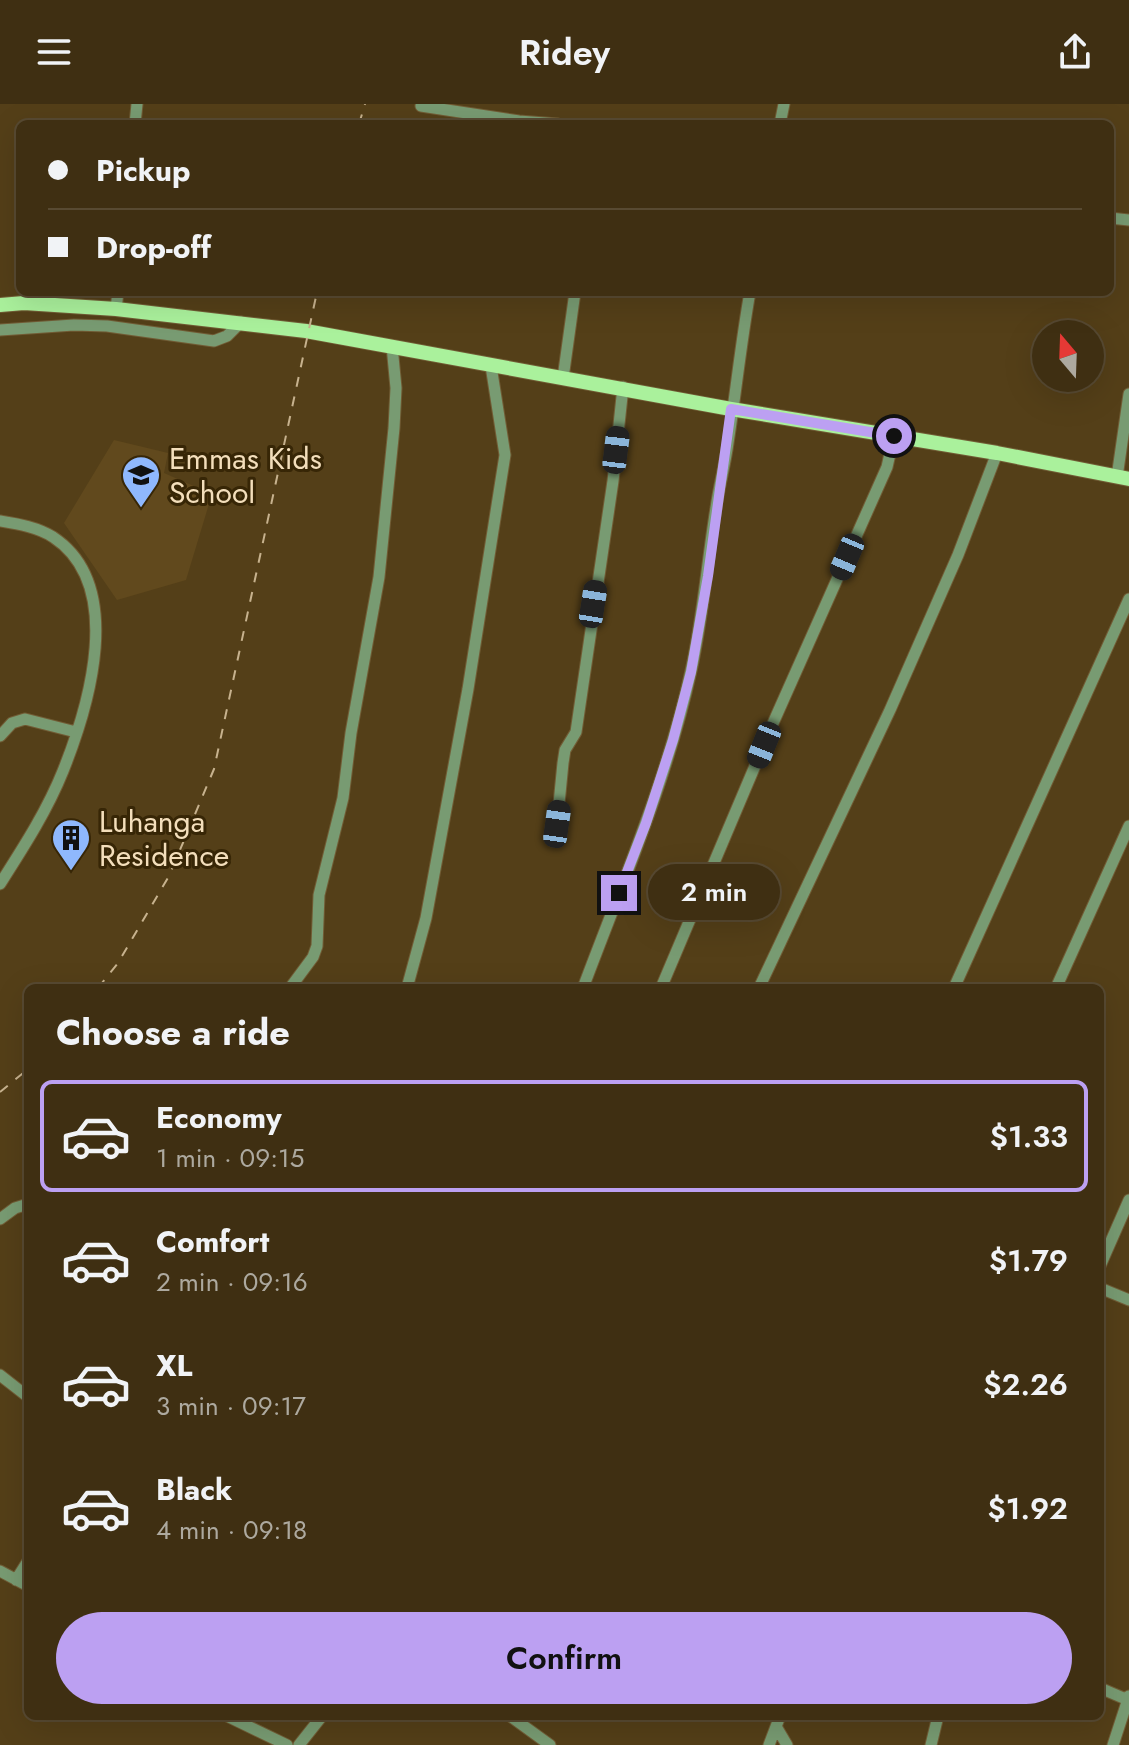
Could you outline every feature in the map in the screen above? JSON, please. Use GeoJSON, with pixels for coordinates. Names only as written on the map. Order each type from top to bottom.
{"type":"FeatureCollection","features":[{"type":"Feature","properties":{"kind":"main road"},"geometry":{"type":"LineString","coordinates":[[0,305],[24,303],[116,309],[306,331],[1123,478]]}},
{"type":"Feature","properties":{"kind":"street"},"geometry":{"type":"LineString","coordinates":[[421,106],[512,120]]}},
{"type":"Feature","properties":{"kind":"street"},"geometry":{"type":"LineString","coordinates":[[116,309],[118,296]]}},
{"type":"Feature","properties":{"kind":"street"},"geometry":{"type":"LineString","coordinates":[[563,378],[574,296]]}},
{"type":"Feature","properties":{"kind":"street"},"geometry":{"type":"LineString","coordinates":[[585,984],[646,823],[691,672],[749,296]]}},
{"type":"Feature","properties":{"kind":"street"},"geometry":{"type":"LineString","coordinates":[[0,330],[74,325],[133,329],[214,341],[227,336],[241,322]]}},
{"type":"Feature","properties":{"kind":"street"},"geometry":{"type":"LineString","coordinates":[[293,984],[313,957],[317,946],[319,895],[343,798],[351,733],[379,577],[394,428],[396,388],[392,346]]}},
{"type":"Feature","properties":{"kind":"street"},"geometry":{"type":"LineString","coordinates":[[408,984],[426,918],[465,704],[505,455],[491,366]]}},
{"type":"Feature","properties":{"kind":"street"},"geometry":{"type":"LineString","coordinates":[[557,824],[565,750],[576,732],[613,481],[623,387]]}},
{"type":"Feature","properties":{"kind":"street"},"geometry":{"type":"LineString","coordinates":[[1123,478],[1129,394]]}},
{"type":"Feature","properties":{"kind":"street"},"geometry":{"type":"LineString","coordinates":[[667,984],[774,721],[887,467],[894,436]]}},
{"type":"Feature","properties":{"kind":"street"},"geometry":{"type":"LineString","coordinates":[[761,984],[890,710],[958,555],[997,453]]}},
{"type":"Feature","properties":{"kind":"street"},"geometry":{"type":"LineString","coordinates":[[0,521],[35,529],[64,547],[85,576],[96,613],[96,649],[63,772],[0,884]]}},
{"type":"Feature","properties":{"kind":"street"},"geometry":{"type":"LineString","coordinates":[[956,984],[1129,599]]}},
{"type":"Feature","properties":{"kind":"street"},"geometry":{"type":"LineString","coordinates":[[0,736],[12,723],[25,719],[76,732]]}},
{"type":"Feature","properties":{"kind":"street"},"geometry":{"type":"LineString","coordinates":[[1058,984],[1129,826]]}},
{"type":"Feature","properties":{"kind":"street"},"geometry":{"type":"LineString","coordinates":[[1104,1257],[1129,1200]]}},
{"type":"Feature","properties":{"kind":"street"},"geometry":{"type":"LineString","coordinates":[[0,1219],[24,1205]]}},
{"type":"Feature","properties":{"kind":"street"},"geometry":{"type":"LineString","coordinates":[[1104,1290],[1129,1300]]}},
{"type":"Feature","properties":{"kind":"street"},"geometry":{"type":"LineString","coordinates":[[0,1375],[24,1394]]}},
{"type":"Feature","properties":{"kind":"street"},"geometry":{"type":"LineString","coordinates":[[16,1580],[24,1567]]}},
{"type":"Feature","properties":{"kind":"street"},"geometry":{"type":"LineString","coordinates":[[0,1571],[24,1584]]}},
{"type":"Feature","properties":{"kind":"street"},"geometry":{"type":"LineString","coordinates":[[1104,1689],[1128,1698],[1113,1745]]}},
{"type":"Feature","properties":{"kind":"street"},"geometry":{"type":"LineString","coordinates":[[235,1720],[287,1745]]}},
{"type":"Feature","properties":{"kind":"street"},"geometry":{"type":"LineString","coordinates":[[299,1745],[319,1720]]}},
{"type":"Feature","properties":{"kind":"street"},"geometry":{"type":"LineString","coordinates":[[516,1720],[550,1745]]}},
{"type":"Feature","properties":{"kind":"street"},"geometry":{"type":"LineString","coordinates":[[931,1745],[937,1720]]}},
{"type":"Feature","properties":{"kind":"street"},"geometry":{"type":"LineString","coordinates":[[769,1745],[778,1722]]}},
{"type":"Feature","properties":{"kind":"street"},"geometry":{"type":"LineString","coordinates":[[778,1722],[787,1745]]}},
{"type":"Feature","properties":{"kind":"shaded area","name":"Emmas Kids School"},"geometry":{"type":"Polygon","coordinates":[[[114,440],[168,453],[164,473],[212,494],[186,580],[117,600],[64,523],[114,440]]]}},
{"type":"Feature","properties":{"kind":"railway"},"geometry":{"type":"LineString","coordinates":[[360,120],[365,104]]}},
{"type":"Feature","properties":{"kind":"railway"},"geometry":{"type":"LineString","coordinates":[[101,984],[118,963],[169,876],[214,769],[316,296]]}},
{"type":"Feature","properties":{"kind":"railway"},"geometry":{"type":"LineString","coordinates":[[0,1092],[24,1072]]}},
{"type":"Feature","properties":{"kind":"place","name":"Emmas Kids School"},"geometry":{"type":"Point","coordinates":[141,509]}},
{"type":"Feature","properties":{"kind":"place","name":"Luhanga Residence"},"geometry":{"type":"Point","coordinates":[71,872]}},
{"type":"Feature","properties":{"kind":"route"},"geometry":{"type":"LineString","coordinates":[[619,893],[646,823],[691,672],[729,441],[731,409],[894,436]]}}]}
